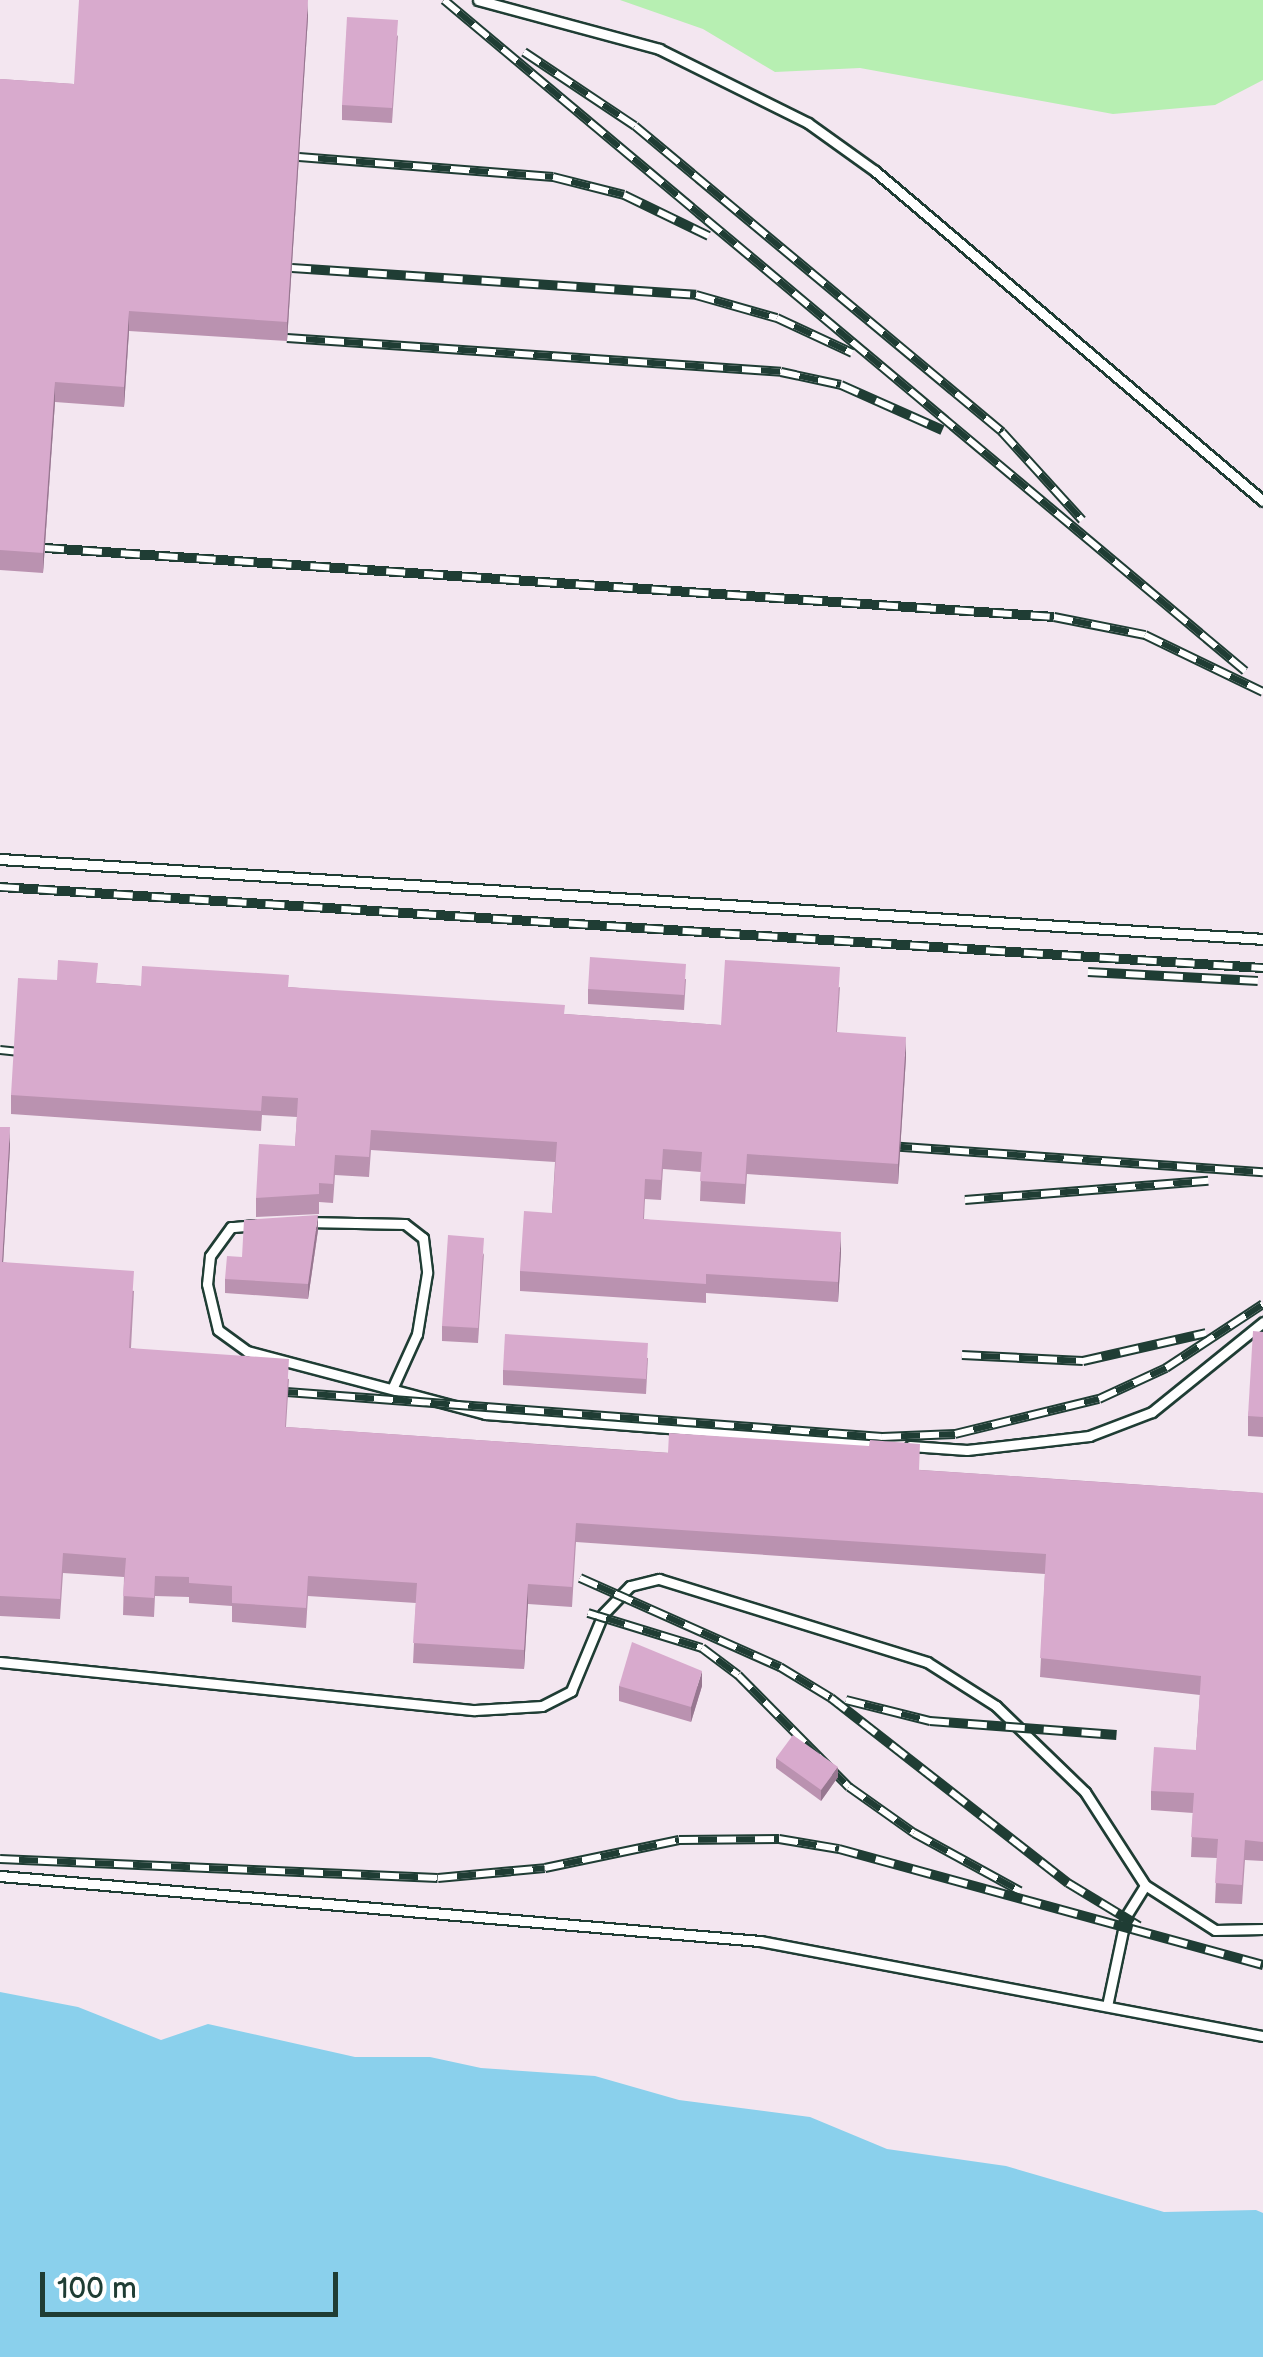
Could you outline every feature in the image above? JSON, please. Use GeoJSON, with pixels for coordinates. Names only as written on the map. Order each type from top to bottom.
{"type":"FeatureCollection","features":[{"type":"Feature","properties":{"kind":"lane"},"geometry":{"type":"LineString","coordinates":[[478,0],[659,49],[808,123],[876,171],[1263,501]]}},
{"type":"Feature","properties":{"kind":"lane"},"geometry":{"type":"LineString","coordinates":[[0,859],[1263,939]]}},
{"type":"Feature","properties":{"kind":"lane"},"geometry":{"type":"LineString","coordinates":[[288,1223],[365,1218],[405,1224],[423,1238],[426,1273],[416,1334],[393,1386]]}},
{"type":"Feature","properties":{"kind":"lane"},"geometry":{"type":"LineString","coordinates":[[269,1224],[230,1227],[210,1256],[207,1284],[218,1330],[247,1351],[393,1386],[434,1406],[484,1414],[967,1450],[1090,1436],[1152,1412],[1263,1322]]}},
{"type":"Feature","properties":{"kind":"lane"},"geometry":{"type":"LineString","coordinates":[[0,1662],[475,1710],[542,1706],[571,1691],[602,1614],[630,1586],[659,1580],[927,1662],[996,1706],[1085,1792],[1145,1886],[1214,1930],[1263,1929]]}},
{"type":"Feature","properties":{"kind":"lane"},"geometry":{"type":"LineString","coordinates":[[0,1876],[760,1940],[1263,2036]]}},
{"type":"Feature","properties":{"kind":"lane"},"geometry":{"type":"LineString","coordinates":[[1106,2006],[1126,1916],[1145,1886]]}},
{"type":"Feature","properties":{"kind":"green space"},"geometry":{"type":"Polygon","coordinates":[[[620,0],[1263,0],[1263,80],[1215,105],[1113,114],[860,68],[775,72],[703,29],[620,0]]]}},
{"type":"Feature","properties":{"kind":"water"},"geometry":{"type":"Polygon","coordinates":[[[0,1992],[78,2007],[161,2040],[208,2024],[355,2057],[430,2057],[481,2068],[595,2076],[679,2100],[810,2117],[887,2149],[1006,2166],[1164,2212],[1256,2210],[1263,2213],[1263,2357],[0,2357],[0,1992]]]}},
{"type":"Feature","properties":{"kind":"building"},"geometry":{"type":"Polygon","coordinates":[[[79,0],[308,0],[287,322],[129,311],[124,387],[55,382],[43,553],[0,550],[0,79],[74,84],[79,0]]]}},
{"type":"Feature","properties":{"kind":"building"},"geometry":{"type":"Polygon","coordinates":[[[347,17],[398,20],[392,108],[342,105],[347,17]]]}},
{"type":"Feature","properties":{"kind":"building"},"geometry":{"type":"Polygon","coordinates":[[[590,957],[686,964],[684,995],[588,989],[590,957]]]}},
{"type":"Feature","properties":{"kind":"building"},"geometry":{"type":"Polygon","coordinates":[[[58,960],[98,963],[96,983],[141,986],[142,966],[289,975],[288,987],[565,1005],[564,1014],[721,1025],[725,960],[840,967],[836,1032],[906,1037],[898,1164],[747,1154],[745,1184],[700,1181],[702,1152],[663,1149],[661,1180],[645,1179],[643,1219],[841,1232],[838,1282],[706,1274],[706,1284],[520,1271],[524,1211],[552,1213],[557,1142],[371,1130],[369,1157],[335,1155],[333,1184],[319,1183],[319,1194],[256,1198],[259,1144],[295,1146],[298,1098],[262,1096],[261,1111],[11,1095],[18,978],[57,980],[58,960]]]}},
{"type":"Feature","properties":{"kind":"building"},"geometry":{"type":"Polygon","coordinates":[[[0,1127],[10,1127],[2,1262],[134,1271],[129,1348],[289,1359],[285,1427],[668,1453],[669,1433],[869,1446],[870,1440],[920,1444],[919,1470],[1263,1493],[1263,1842],[1245,1840],[1242,1885],[1215,1883],[1218,1839],[1191,1837],[1194,1793],[1151,1791],[1154,1747],[1196,1750],[1201,1676],[1040,1658],[1046,1554],[576,1523],[572,1587],[528,1584],[524,1650],[413,1643],[417,1583],[308,1576],[306,1608],[232,1603],[232,1586],[189,1583],[189,1577],[155,1576],[154,1598],[123,1596],[126,1558],[63,1553],[60,1599],[0,1596],[0,1127]]]}},
{"type":"Feature","properties":{"kind":"building"},"geometry":{"type":"Polygon","coordinates":[[[318,1215],[308,1284],[225,1279],[227,1256],[242,1257],[244,1220],[318,1215]]]}},
{"type":"Feature","properties":{"kind":"building"},"geometry":{"type":"Polygon","coordinates":[[[448,1235],[484,1238],[478,1328],[442,1326],[448,1235]]]}},
{"type":"Feature","properties":{"kind":"building"},"geometry":{"type":"Polygon","coordinates":[[[1253,1331],[1263,1332],[1263,1417],[1248,1416],[1253,1331]]]}},
{"type":"Feature","properties":{"kind":"building"},"geometry":{"type":"Polygon","coordinates":[[[505,1334],[648,1343],[646,1379],[503,1370],[505,1334]]]}},
{"type":"Feature","properties":{"kind":"building"},"geometry":{"type":"Polygon","coordinates":[[[632,1642],[702,1671],[691,1707],[619,1686],[632,1642]]]}},
{"type":"Feature","properties":{"kind":"building"},"geometry":{"type":"Polygon","coordinates":[[[793,1735],[838,1767],[821,1790],[776,1758],[793,1735]]]}},
{"type":"Feature","properties":{"kind":"railway"},"geometry":{"type":"LineString","coordinates":[[444,0],[1245,671]]}},
{"type":"Feature","properties":{"kind":"railway"},"geometry":{"type":"LineString","coordinates":[[524,52],[635,126],[1002,432],[1082,520]]}},
{"type":"Feature","properties":{"kind":"railway"},"geometry":{"type":"LineString","coordinates":[[299,157],[553,177],[624,195],[709,236]]}},
{"type":"Feature","properties":{"kind":"railway"},"geometry":{"type":"LineString","coordinates":[[292,268],[696,295],[777,318],[852,353]]}},
{"type":"Feature","properties":{"kind":"railway"},"geometry":{"type":"LineString","coordinates":[[287,338],[781,372],[841,385],[942,430]]}},
{"type":"Feature","properties":{"kind":"railway"},"geometry":{"type":"LineString","coordinates":[[45,548],[1054,617],[1145,635],[1263,692]]}},
{"type":"Feature","properties":{"kind":"railway"},"geometry":{"type":"LineString","coordinates":[[0,887],[1263,968]]}},
{"type":"Feature","properties":{"kind":"railway"},"geometry":{"type":"LineString","coordinates":[[1088,972],[1258,981]]}},
{"type":"Feature","properties":{"kind":"railway"},"geometry":{"type":"LineString","coordinates":[[0,1050],[39,1054]]}},
{"type":"Feature","properties":{"kind":"railway"},"geometry":{"type":"LineString","coordinates":[[874,1145],[1263,1172]]}},
{"type":"Feature","properties":{"kind":"railway"},"geometry":{"type":"LineString","coordinates":[[965,1200],[1208,1181]]}},
{"type":"Feature","properties":{"kind":"railway"},"geometry":{"type":"LineString","coordinates":[[260,1390],[882,1437],[955,1434],[1099,1399],[1166,1368],[1263,1304]]}},
{"type":"Feature","properties":{"kind":"railway"},"geometry":{"type":"LineString","coordinates":[[962,1355],[1083,1361],[1206,1333]]}},
{"type":"Feature","properties":{"kind":"railway"},"geometry":{"type":"LineString","coordinates":[[580,1578],[780,1667],[831,1698],[1068,1883],[1139,1926]]}},
{"type":"Feature","properties":{"kind":"railway"},"geometry":{"type":"LineString","coordinates":[[588,1613],[702,1648],[738,1675],[849,1787],[914,1833],[1020,1891]]}},
{"type":"Feature","properties":{"kind":"railway"},"geometry":{"type":"LineString","coordinates":[[846,1700],[930,1721],[1116,1735]]}},
{"type":"Feature","properties":{"kind":"railway"},"geometry":{"type":"LineString","coordinates":[[0,1859],[438,1878],[545,1868],[679,1840],[779,1839],[839,1849],[1263,1965]]}}]}
